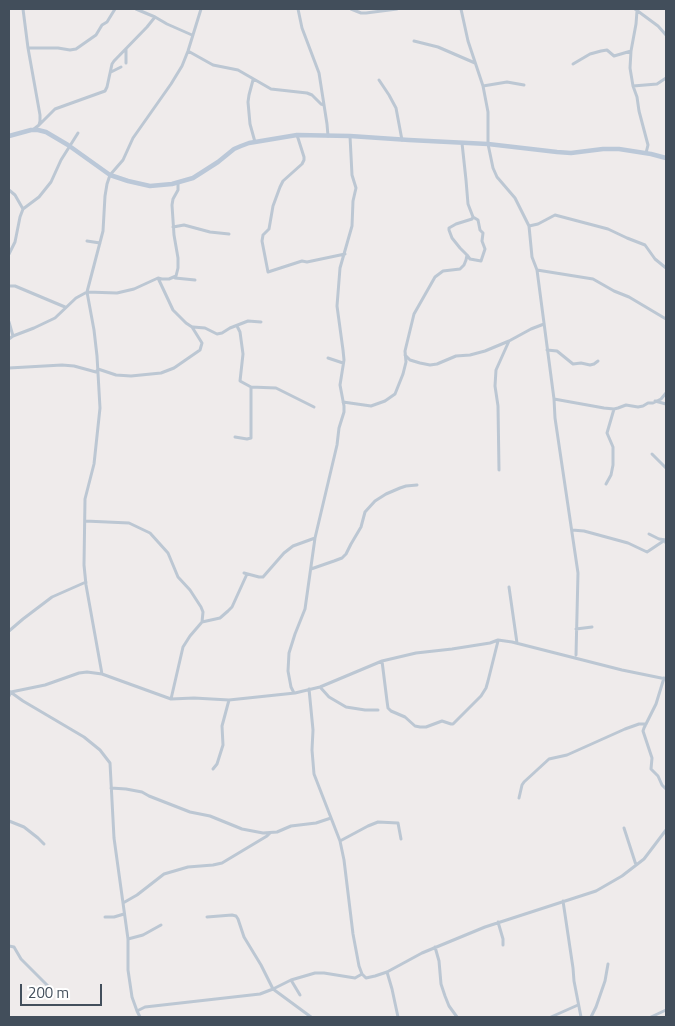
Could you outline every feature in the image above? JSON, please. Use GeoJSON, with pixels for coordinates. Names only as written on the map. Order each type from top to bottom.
{"type":"FeatureCollection","features":[{"type":"Feature","properties":{"kind":"street"},"geometry":{"type":"LineString","coordinates":[[23,9],[40,116],[39,125]]}},
{"type":"Feature","properties":{"kind":"street"},"geometry":{"type":"LineString","coordinates":[[28,48],[76,49],[96,35],[115,9]]}},
{"type":"Feature","properties":{"kind":"street"},"geometry":{"type":"LineString","coordinates":[[136,9],[193,35]]}},
{"type":"Feature","properties":{"kind":"street"},"geometry":{"type":"LineString","coordinates":[[102,674],[84,565],[85,499],[94,464],[100,408],[94,330],[87,292],[104,224],[107,184],[110,175],[123,160],[133,138],[182,66],[200,9]]}},
{"type":"Feature","properties":{"kind":"street"},"geometry":{"type":"LineString","coordinates":[[298,9],[302,28],[319,73],[328,136]]}},
{"type":"Feature","properties":{"kind":"street"},"geometry":{"type":"LineString","coordinates":[[351,9],[366,13],[397,9]]}},
{"type":"Feature","properties":{"kind":"street"},"geometry":{"type":"LineString","coordinates":[[461,9],[468,41],[483,86],[488,112],[488,144],[493,168],[497,177],[515,198],[529,226],[578,573],[576,655]]}},
{"type":"Feature","properties":{"kind":"street"},"geometry":{"type":"LineString","coordinates":[[636,10],[658,26],[666,35]]}},
{"type":"Feature","properties":{"kind":"street"},"geometry":{"type":"LineString","coordinates":[[636,10],[630,68],[648,144],[646,153]]}},
{"type":"Feature","properties":{"kind":"street"},"geometry":{"type":"LineString","coordinates":[[9,136],[36,129],[55,109],[105,91],[112,64],[155,17]]}},
{"type":"Feature","properties":{"kind":"street"},"geometry":{"type":"LineString","coordinates":[[414,41],[438,47],[475,63]]}},
{"type":"Feature","properties":{"kind":"street"},"geometry":{"type":"LineString","coordinates":[[126,48],[126,63]]}},
{"type":"Feature","properties":{"kind":"street"},"geometry":{"type":"LineString","coordinates":[[573,64],[590,54],[602,51],[607,50],[614,56],[631,51]]}},
{"type":"Feature","properties":{"kind":"street"},"geometry":{"type":"LineString","coordinates":[[188,51],[213,65],[238,70],[272,89],[307,93],[324,105]]}},
{"type":"Feature","properties":{"kind":"street"},"geometry":{"type":"LineString","coordinates":[[110,72],[121,67]]}},
{"type":"Feature","properties":{"kind":"street"},"geometry":{"type":"LineString","coordinates":[[633,86],[657,84],[666,78]]}},
{"type":"Feature","properties":{"kind":"street"},"geometry":{"type":"LineString","coordinates":[[254,80],[248,102],[250,124],[255,142]]}},
{"type":"Feature","properties":{"kind":"street"},"geometry":{"type":"LineString","coordinates":[[379,80],[396,108],[402,140]]}},
{"type":"Feature","properties":{"kind":"street"},"geometry":{"type":"LineString","coordinates":[[483,86],[507,82],[524,85]]}},
{"type":"Feature","properties":{"kind":"street"},"geometry":{"type":"LineString","coordinates":[[31,130],[46,132],[110,175],[150,186],[178,183],[193,178],[241,146],[297,135],[462,142],[558,152],[619,149],[666,158]]}},
{"type":"Feature","properties":{"kind":"street"},"geometry":{"type":"LineString","coordinates":[[9,254],[16,242],[20,218],[24,209],[39,197],[52,182],[61,160],[78,133]]}},
{"type":"Feature","properties":{"kind":"street"},"geometry":{"type":"LineString","coordinates":[[297,135],[304,160],[280,186],[269,229],[263,235],[262,240],[268,272],[302,262],[345,254]]}},
{"type":"Feature","properties":{"kind":"street"},"geometry":{"type":"LineString","coordinates":[[294,693],[288,671],[289,653],[305,609],[315,538],[344,412],[340,385],[343,350],[337,306],[340,268],[352,226],[352,201],[356,188],[352,175],[350,136]]}},
{"type":"Feature","properties":{"kind":"street"},"geometry":{"type":"LineString","coordinates":[[462,142],[468,204],[473,219]]}},
{"type":"Feature","properties":{"kind":"street"},"geometry":{"type":"LineString","coordinates":[[174,278],[178,272],[178,258],[172,205],[178,190],[178,183]]}},
{"type":"Feature","properties":{"kind":"street"},"geometry":{"type":"LineString","coordinates":[[9,190],[15,195],[24,209]]}},
{"type":"Feature","properties":{"kind":"street"},"geometry":{"type":"LineString","coordinates":[[529,226],[538,224],[555,215],[608,229],[645,245],[655,259],[666,268]]}},
{"type":"Feature","properties":{"kind":"street"},"geometry":{"type":"LineString","coordinates":[[473,219],[478,220],[480,230],[483,232],[482,241],[485,249],[481,261],[470,259],[457,245],[449,230],[451,226],[473,219]]}},
{"type":"Feature","properties":{"kind":"street"},"geometry":{"type":"LineString","coordinates":[[173,227],[184,225],[210,232],[229,234]]}},
{"type":"Feature","properties":{"kind":"street"},"geometry":{"type":"LineString","coordinates":[[87,241],[100,243]]}},
{"type":"Feature","properties":{"kind":"street"},"geometry":{"type":"LineString","coordinates":[[344,402],[371,406],[385,401],[395,394],[403,374],[406,358],[405,351],[414,314],[435,277],[443,271],[460,269],[467,255]]}},
{"type":"Feature","properties":{"kind":"street"},"geometry":{"type":"LineString","coordinates":[[536,270],[593,279],[629,297],[666,319]]}},
{"type":"Feature","properties":{"kind":"street"},"geometry":{"type":"LineString","coordinates":[[9,368],[56,365],[74,366],[96,372],[98,369],[116,375],[131,376],[161,373],[174,368],[200,350],[202,343],[192,327],[173,310],[158,278]]}},
{"type":"Feature","properties":{"kind":"street"},"geometry":{"type":"LineString","coordinates":[[9,339],[55,318],[76,298],[87,292],[109,293],[126,291],[143,286],[158,278],[194,280]]}},
{"type":"Feature","properties":{"kind":"street"},"geometry":{"type":"LineString","coordinates":[[9,286],[14,286],[65,308]]}},
{"type":"Feature","properties":{"kind":"street"},"geometry":{"type":"LineString","coordinates":[[192,327],[205,328],[218,334],[248,321],[261,322]]}},
{"type":"Feature","properties":{"kind":"street"},"geometry":{"type":"LineString","coordinates":[[9,322],[13,336]]}},
{"type":"Feature","properties":{"kind":"street"},"geometry":{"type":"LineString","coordinates":[[406,358],[430,365],[456,356],[477,354],[510,341],[544,324]]}},
{"type":"Feature","properties":{"kind":"street"},"geometry":{"type":"LineString","coordinates":[[237,326],[240,332],[243,354],[240,381],[251,387],[276,388],[314,407]]}},
{"type":"Feature","properties":{"kind":"street"},"geometry":{"type":"LineString","coordinates":[[500,470],[498,406],[495,389],[496,373],[510,341]]}},
{"type":"Feature","properties":{"kind":"street"},"geometry":{"type":"LineString","coordinates":[[547,350],[560,353],[573,364],[581,362],[590,365],[598,360]]}},
{"type":"Feature","properties":{"kind":"street"},"geometry":{"type":"LineString","coordinates":[[328,358],[343,362]]}},
{"type":"Feature","properties":{"kind":"street"},"geometry":{"type":"LineString","coordinates":[[234,437],[252,438],[251,387]]}},
{"type":"Feature","properties":{"kind":"street"},"geometry":{"type":"LineString","coordinates":[[661,401],[666,393]]}},
{"type":"Feature","properties":{"kind":"street"},"geometry":{"type":"LineString","coordinates":[[554,399],[604,408],[618,408],[626,404],[638,407],[655,401],[661,401],[666,404]]}},
{"type":"Feature","properties":{"kind":"street"},"geometry":{"type":"LineString","coordinates":[[606,484],[611,475],[613,465],[613,447],[608,433],[614,408]]}},
{"type":"Feature","properties":{"kind":"street"},"geometry":{"type":"LineString","coordinates":[[652,454],[666,468]]}},
{"type":"Feature","properties":{"kind":"street"},"geometry":{"type":"LineString","coordinates":[[311,570],[334,562],[346,554],[362,527],[365,512],[375,502],[386,494],[400,488],[417,485]]}},
{"type":"Feature","properties":{"kind":"street"},"geometry":{"type":"LineString","coordinates":[[85,521],[129,524],[150,533],[168,552],[178,577],[190,590],[201,607],[203,612],[202,622],[183,647],[171,699]]}},
{"type":"Feature","properties":{"kind":"street"},"geometry":{"type":"LineString","coordinates":[[572,530],[584,531],[628,543],[647,552],[666,541]]}},
{"type":"Feature","properties":{"kind":"street"},"geometry":{"type":"LineString","coordinates":[[649,534],[666,541]]}},
{"type":"Feature","properties":{"kind":"street"},"geometry":{"type":"LineString","coordinates":[[202,622],[220,618],[232,607],[246,573],[259,578],[264,577],[284,553],[293,546],[315,538]]}},
{"type":"Feature","properties":{"kind":"street"},"geometry":{"type":"LineString","coordinates":[[9,631],[52,597],[86,582]]}},
{"type":"Feature","properties":{"kind":"street"},"geometry":{"type":"LineString","coordinates":[[509,587],[517,644]]}},
{"type":"Feature","properties":{"kind":"street"},"geometry":{"type":"LineString","coordinates":[[576,629],[592,628]]}},
{"type":"Feature","properties":{"kind":"street"},"geometry":{"type":"LineString","coordinates":[[10,693],[45,685],[79,673],[92,672],[171,699],[229,700],[294,693],[320,687],[382,661],[416,653],[490,643],[498,640],[665,679],[644,731],[652,758],[651,769],[666,789]]}},
{"type":"Feature","properties":{"kind":"street"},"geometry":{"type":"LineString","coordinates":[[382,661],[388,708],[391,711],[405,717],[415,726],[426,727],[442,721],[453,724],[481,696],[486,688],[498,640]]}},
{"type":"Feature","properties":{"kind":"street"},"geometry":{"type":"LineString","coordinates":[[571,656],[576,655],[581,659]]}},
{"type":"Feature","properties":{"kind":"street"},"geometry":{"type":"LineString","coordinates":[[320,687],[329,697],[346,707],[378,710]]}},
{"type":"Feature","properties":{"kind":"street"},"geometry":{"type":"LineString","coordinates":[[309,689],[313,730],[314,774],[340,841],[359,966],[366,978]]}},
{"type":"Feature","properties":{"kind":"street"},"geometry":{"type":"LineString","coordinates":[[10,693],[84,738],[100,750],[110,763],[114,838],[128,939],[128,970],[132,998],[140,1017]]}},
{"type":"Feature","properties":{"kind":"street"},"geometry":{"type":"LineString","coordinates":[[213,769],[217,764],[223,745],[222,726],[229,700]]}},
{"type":"Feature","properties":{"kind":"street"},"geometry":{"type":"LineString","coordinates":[[519,798],[520,789],[524,782],[549,760],[567,755],[625,729],[639,724],[646,724]]}},
{"type":"Feature","properties":{"kind":"street"},"geometry":{"type":"LineString","coordinates":[[111,788],[142,792],[190,812],[210,816],[242,829],[263,833],[277,832],[291,826],[316,823],[331,818]]}},
{"type":"Feature","properties":{"kind":"street"},"geometry":{"type":"LineString","coordinates":[[9,821],[24,827],[44,844]]}},
{"type":"Feature","properties":{"kind":"street"},"geometry":{"type":"LineString","coordinates":[[340,841],[378,822],[398,823],[401,839]]}},
{"type":"Feature","properties":{"kind":"street"},"geometry":{"type":"LineString","coordinates":[[624,828],[636,866]]}},
{"type":"Feature","properties":{"kind":"street"},"geometry":{"type":"LineString","coordinates":[[137,1011],[145,1007],[265,993],[308,974],[324,973],[361,979],[387,972],[435,947],[498,922],[596,891],[636,866],[644,859],[666,830]]}},
{"type":"Feature","properties":{"kind":"street"},"geometry":{"type":"LineString","coordinates":[[123,903],[137,895],[164,874],[222,863],[270,833]]}},
{"type":"Feature","properties":{"kind":"street"},"geometry":{"type":"LineString","coordinates":[[563,901],[581,1017]]}},
{"type":"Feature","properties":{"kind":"street"},"geometry":{"type":"LineString","coordinates":[[104,917],[124,914]]}},
{"type":"Feature","properties":{"kind":"street"},"geometry":{"type":"LineString","coordinates":[[207,917],[236,916],[244,937],[273,989],[311,1017]]}},
{"type":"Feature","properties":{"kind":"street"},"geometry":{"type":"LineString","coordinates":[[498,922],[503,945]]}},
{"type":"Feature","properties":{"kind":"street"},"geometry":{"type":"LineString","coordinates":[[128,939],[143,935],[162,925]]}},
{"type":"Feature","properties":{"kind":"street"},"geometry":{"type":"LineString","coordinates":[[9,946],[14,947],[21,959],[51,989]]}},
{"type":"Feature","properties":{"kind":"street"},"geometry":{"type":"LineString","coordinates":[[435,947],[444,996],[457,1017]]}},
{"type":"Feature","properties":{"kind":"street"},"geometry":{"type":"LineString","coordinates":[[591,1017],[605,981],[608,964]]}},
{"type":"Feature","properties":{"kind":"street"},"geometry":{"type":"LineString","coordinates":[[387,972],[398,1017]]}},
{"type":"Feature","properties":{"kind":"street"},"geometry":{"type":"LineString","coordinates":[[355,978],[362,974]]}},
{"type":"Feature","properties":{"kind":"street"},"geometry":{"type":"LineString","coordinates":[[291,980],[300,995]]}},
{"type":"Feature","properties":{"kind":"street"},"geometry":{"type":"LineString","coordinates":[[551,1017],[578,1004]]}},
{"type":"Feature","properties":{"kind":"street"},"geometry":{"type":"LineString","coordinates":[[651,1017],[666,1010]]}}]}
